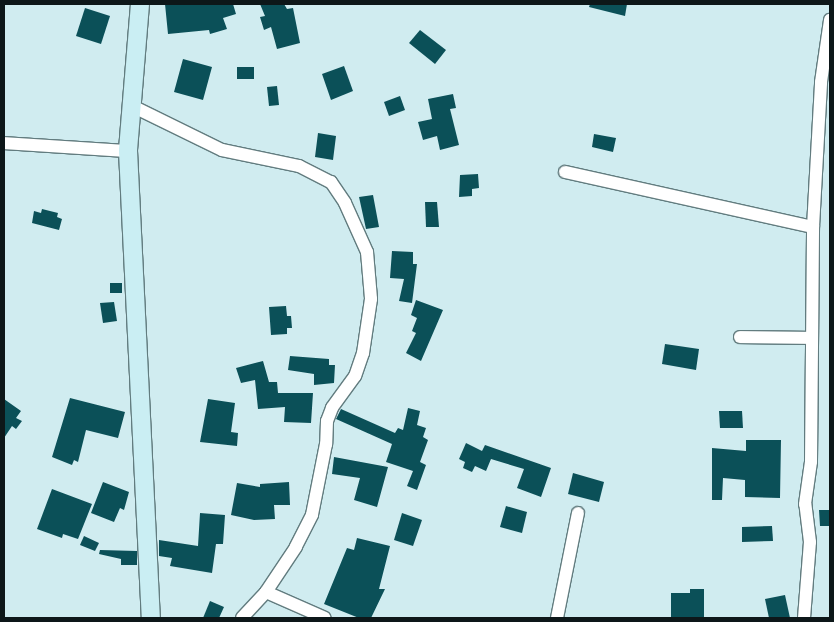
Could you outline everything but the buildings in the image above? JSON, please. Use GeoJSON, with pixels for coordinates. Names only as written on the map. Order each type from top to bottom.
{"type":"FeatureCollection","features":[{"type":"Feature","properties":{"kind":"street"},"geometry":{"type":"LineString","coordinates":[[140,4],[130,105],[128,150],[151,618]]}},
{"type":"Feature","properties":{"kind":"street"},"geometry":{"type":"LineString","coordinates":[[804,618],[810,542],[805,504],[811,462],[813,227],[824,122],[830,20]]}},
{"type":"Feature","properties":{"kind":"street"},"geometry":{"type":"LineString","coordinates":[[130,105],[222,150],[299,166],[331,182],[345,203],[367,252],[372,299],[363,353],[355,376],[332,408],[327,421],[326,444],[312,515],[296,547],[266,592],[242,618]]}},
{"type":"Feature","properties":{"kind":"street"},"geometry":{"type":"LineString","coordinates":[[4,143],[128,150]]}},
{"type":"Feature","properties":{"kind":"street"},"geometry":{"type":"LineString","coordinates":[[565,172],[813,227]]}},
{"type":"Feature","properties":{"kind":"street"},"geometry":{"type":"LineString","coordinates":[[740,337],[812,338]]}},
{"type":"Feature","properties":{"kind":"street"},"geometry":{"type":"LineString","coordinates":[[558,618],[578,513]]}},
{"type":"Feature","properties":{"kind":"street"},"geometry":{"type":"LineString","coordinates":[[266,592],[325,618]]}}]}
